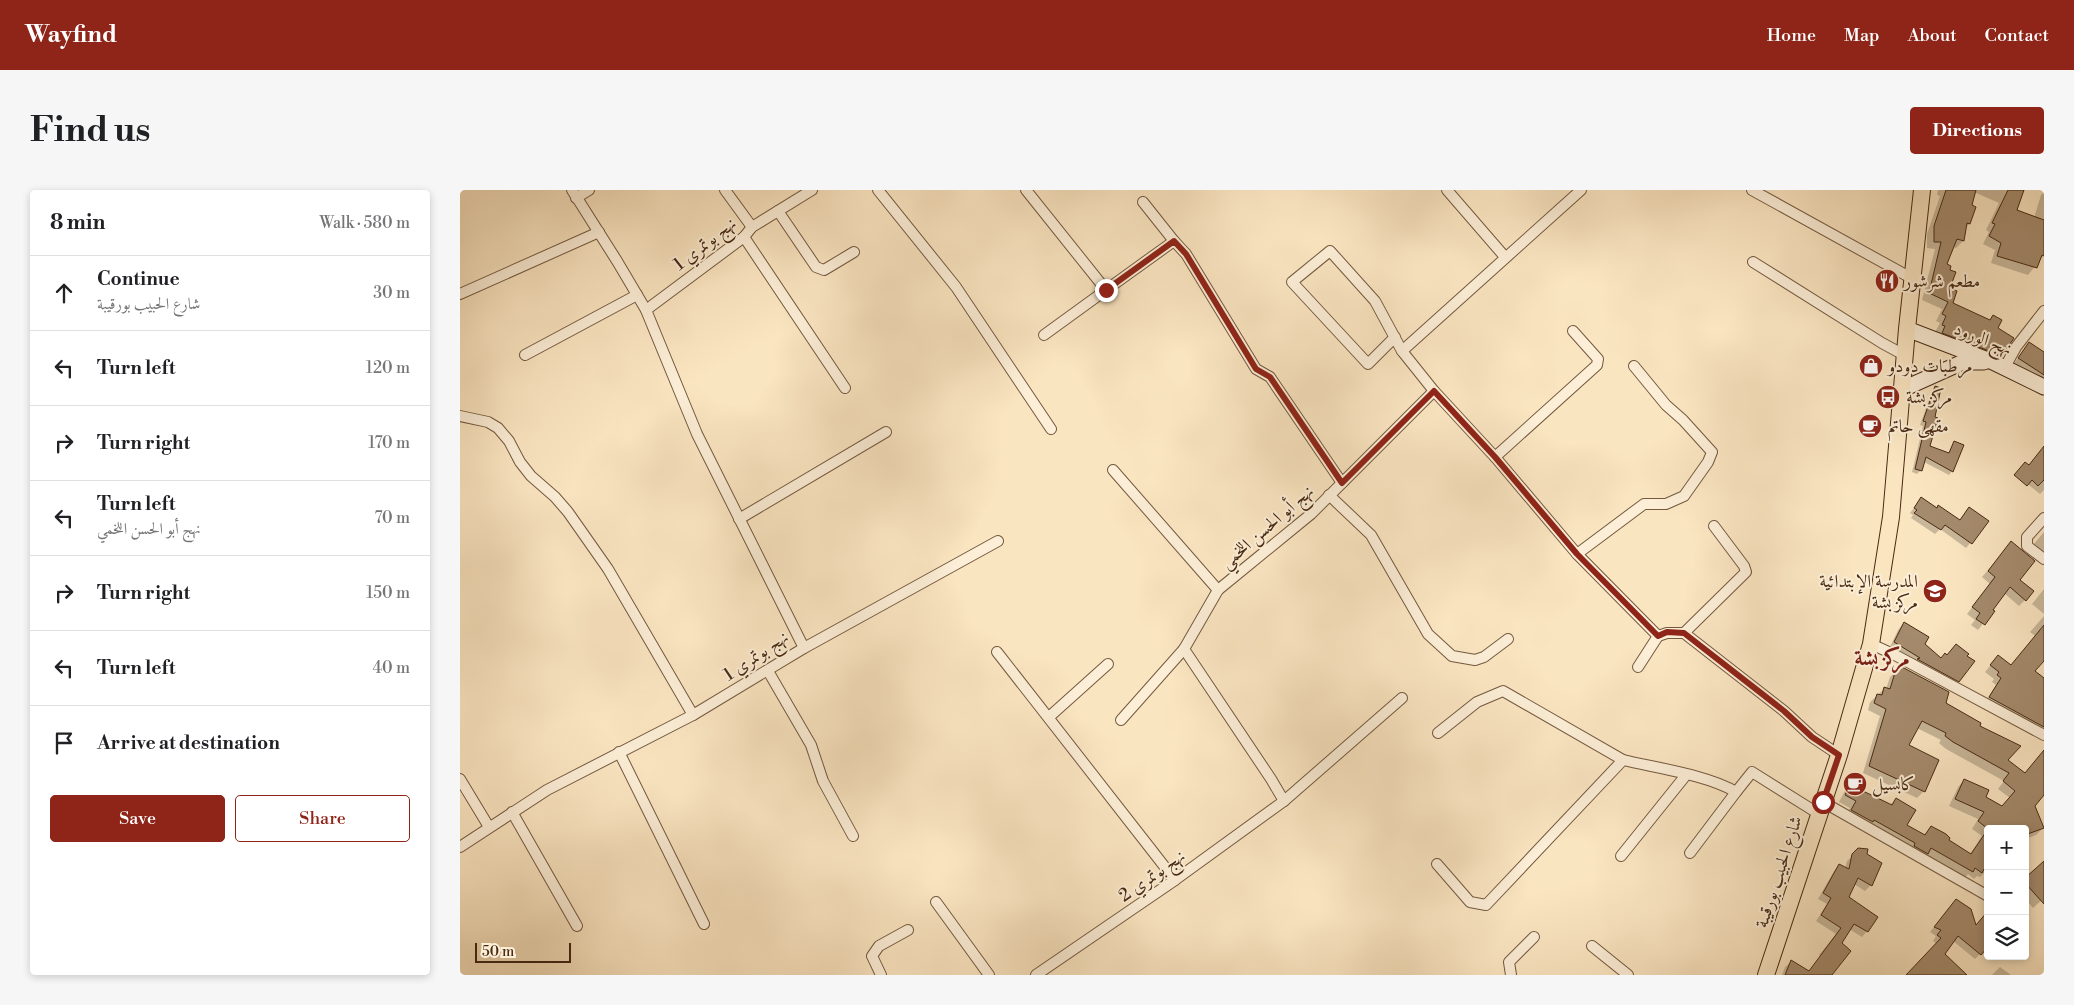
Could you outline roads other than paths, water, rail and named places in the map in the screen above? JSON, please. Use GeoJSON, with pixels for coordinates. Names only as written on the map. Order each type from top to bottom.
{"type":"FeatureCollection","features":[{"type":"Feature","properties":{"kind":"main road","name":"شارع الحبيب بورقيبة"},"geometry":{"type":"LineString","coordinates":[[1766,975],[1839,755],[1871,644],[1891,517],[1907,329],[1914,279],[1922,190]]}},
{"type":"Feature","properties":{"kind":"street"},"geometry":{"type":"LineString","coordinates":[[574,194],[589,190]]}},
{"type":"Feature","properties":{"kind":"street"},"geometry":{"type":"LineString","coordinates":[[726,190],[752,227]]}},
{"type":"Feature","properties":{"kind":"street","name":"نهج بوتمري 1"},"geometry":{"type":"LineString","coordinates":[[646,310],[744,237],[752,227],[812,190]]}},
{"type":"Feature","properties":{"kind":"street"},"geometry":{"type":"LineString","coordinates":[[878,190],[956,287],[1051,429]]}},
{"type":"Feature","properties":{"kind":"street"},"geometry":{"type":"LineString","coordinates":[[1026,190],[1106,290]]}},
{"type":"Feature","properties":{"kind":"street"},"geometry":{"type":"LineString","coordinates":[[1448,190],[1505,257]]}},
{"type":"Feature","properties":{"kind":"street"},"geometry":{"type":"LineString","coordinates":[[1402,351],[1581,190]]}},
{"type":"Feature","properties":{"kind":"street"},"geometry":{"type":"LineString","coordinates":[[1752,190],[1914,279]]}},
{"type":"Feature","properties":{"kind":"street","name":"نهج بوتمري 1"},"geometry":{"type":"LineString","coordinates":[[460,847],[547,790],[693,715],[804,648],[697,434],[646,310],[574,194]]}},
{"type":"Feature","properties":{"kind":"street"},"geometry":{"type":"LineString","coordinates":[[1143,202],[1186,254],[1256,369],[1270,377],[1342,483]]}},
{"type":"Feature","properties":{"kind":"street"},"geometry":{"type":"LineString","coordinates":[[778,211],[816,267],[824,270],[854,252]]}},
{"type":"Feature","properties":{"kind":"street"},"geometry":{"type":"LineString","coordinates":[[460,294],[599,232]]}},
{"type":"Feature","properties":{"kind":"street"},"geometry":{"type":"LineString","coordinates":[[744,237],[845,388]]}},
{"type":"Feature","properties":{"kind":"street"},"geometry":{"type":"LineString","coordinates":[[1044,335],[1174,241]]}},
{"type":"Feature","properties":{"kind":"street"},"geometry":{"type":"LineString","coordinates":[[1395,337],[1368,364],[1292,282],[1330,251],[1375,301],[1395,337],[1402,351],[1434,391],[1495,457],[1577,554],[1658,636]]}},
{"type":"Feature","properties":{"kind":"street"},"geometry":{"type":"LineString","coordinates":[[1752,262],[1906,356]]}},
{"type":"Feature","properties":{"kind":"street"},"geometry":{"type":"LineString","coordinates":[[525,355],[637,295]]}},
{"type":"Feature","properties":{"kind":"street"},"geometry":{"type":"LineString","coordinates":[[1903,389],[1963,362],[1999,364],[2016,347],[2044,311]]}},
{"type":"Feature","properties":{"kind":"street","name":"نهج الورود"},"geometry":{"type":"LineString","coordinates":[[1907,329],[1999,364],[2044,387]]}},
{"type":"Feature","properties":{"kind":"street"},"geometry":{"type":"LineString","coordinates":[[1495,457],[1597,366],[1598,359],[1573,331]]}},
{"type":"Feature","properties":{"kind":"street"},"geometry":{"type":"LineString","coordinates":[[1577,554],[1644,504],[1666,504],[1684,496],[1708,462],[1712,452],[1683,420],[1666,405],[1634,366]]}},
{"type":"Feature","properties":{"kind":"street","name":"نهج أبو الحسن اللخمي"},"geometry":{"type":"LineString","coordinates":[[1121,720],[1184,649],[1218,590],[1311,514],[1434,391]]}},
{"type":"Feature","properties":{"kind":"street"},"geometry":{"type":"LineString","coordinates":[[460,416],[488,422],[498,428],[509,441],[520,462],[531,476],[555,497],[568,512],[608,569],[693,715]]}},
{"type":"Feature","properties":{"kind":"street"},"geometry":{"type":"LineString","coordinates":[[739,519],[886,432]]}},
{"type":"Feature","properties":{"kind":"street"},"geometry":{"type":"LineString","coordinates":[[1113,470],[1218,590]]}},
{"type":"Feature","properties":{"kind":"street"},"geometry":{"type":"LineString","coordinates":[[1329,495],[1371,535],[1428,634],[1452,656],[1475,660],[1484,657],[1508,639]]}},
{"type":"Feature","properties":{"kind":"street"},"geometry":{"type":"LineString","coordinates":[[2044,518],[2027,537],[2027,546],[2044,559]]}},
{"type":"Feature","properties":{"kind":"street"},"geometry":{"type":"LineString","coordinates":[[1684,633],[1746,572],[1744,566],[1714,526]]}},
{"type":"Feature","properties":{"kind":"street"},"geometry":{"type":"LineString","coordinates":[[804,648],[998,541]]}},
{"type":"Feature","properties":{"kind":"street"},"geometry":{"type":"LineString","coordinates":[[1638,667],[1658,636],[1667,632],[1684,633],[1784,711],[1812,737],[1839,755]]}},
{"type":"Feature","properties":{"kind":"street"},"geometry":{"type":"LineString","coordinates":[[1871,644],[2044,735]]}},
{"type":"Feature","properties":{"kind":"street"},"geometry":{"type":"LineString","coordinates":[[1184,649],[1271,778],[1284,801]]}},
{"type":"Feature","properties":{"kind":"street"},"geometry":{"type":"LineString","coordinates":[[997,652],[1175,880]]}},
{"type":"Feature","properties":{"kind":"street"},"geometry":{"type":"LineString","coordinates":[[1048,717],[1108,664]]}},
{"type":"Feature","properties":{"kind":"street"},"geometry":{"type":"LineString","coordinates":[[768,671],[811,745],[823,781],[854,836]]}},
{"type":"Feature","properties":{"kind":"street"},"geometry":{"type":"LineString","coordinates":[[1438,733],[1477,702],[1503,691],[1623,760],[1727,786],[1736,792]]}},
{"type":"Feature","properties":{"kind":"street","name":"نهج بوتمري 2"},"geometry":{"type":"LineString","coordinates":[[1036,975],[1175,880],[1284,801],[1402,698]]}},
{"type":"Feature","properties":{"kind":"street"},"geometry":{"type":"LineString","coordinates":[[619,752],[704,924]]}},
{"type":"Feature","properties":{"kind":"street"},"geometry":{"type":"LineString","coordinates":[[1437,864],[1470,902],[1486,906],[1623,760]]}},
{"type":"Feature","properties":{"kind":"street"},"geometry":{"type":"LineString","coordinates":[[1690,852],[1752,772],[1984,894]]}},
{"type":"Feature","properties":{"kind":"street"},"geometry":{"type":"LineString","coordinates":[[1621,856],[1686,775]]}},
{"type":"Feature","properties":{"kind":"street"},"geometry":{"type":"LineString","coordinates":[[460,778],[489,827]]}},
{"type":"Feature","properties":{"kind":"street"},"geometry":{"type":"LineString","coordinates":[[512,812],[577,926]]}},
{"type":"Feature","properties":{"kind":"street"},"geometry":{"type":"LineString","coordinates":[[936,902],[989,975]]}},
{"type":"Feature","properties":{"kind":"street"},"geometry":{"type":"LineString","coordinates":[[882,975],[872,956],[879,946],[908,930]]}},
{"type":"Feature","properties":{"kind":"street"},"geometry":{"type":"LineString","coordinates":[[1511,975],[1510,962],[1534,937]]}},
{"type":"Feature","properties":{"kind":"street"},"geometry":{"type":"LineString","coordinates":[[1592,946],[1628,975]]}},
{"type":"Feature","properties":{"kind":"place","name":"مطعم شرشور"},"geometry":{"type":"Point","coordinates":[1887,281]}},
{"type":"Feature","properties":{"kind":"place","name":"مرطبات دودو"},"geometry":{"type":"Point","coordinates":[1871,366]}},
{"type":"Feature","properties":{"kind":"place","name":"مركز بشة"},"geometry":{"type":"Point","coordinates":[1888,397]}},
{"type":"Feature","properties":{"kind":"place","name":"مقهى حاتم"},"geometry":{"type":"Point","coordinates":[1870,426]}},
{"type":"Feature","properties":{"kind":"place","name":"المدرسة الإبتدائية مركز بشة"},"geometry":{"type":"Point","coordinates":[1935,591]}},
{"type":"Feature","properties":{"kind":"place","name":"كابسيل"},"geometry":{"type":"Point","coordinates":[1855,784]}},
{"type":"Feature","properties":{"kind":"district","name":"مركز بشة"},"geometry":{"type":"Point","coordinates":[1882,658]}}]}
